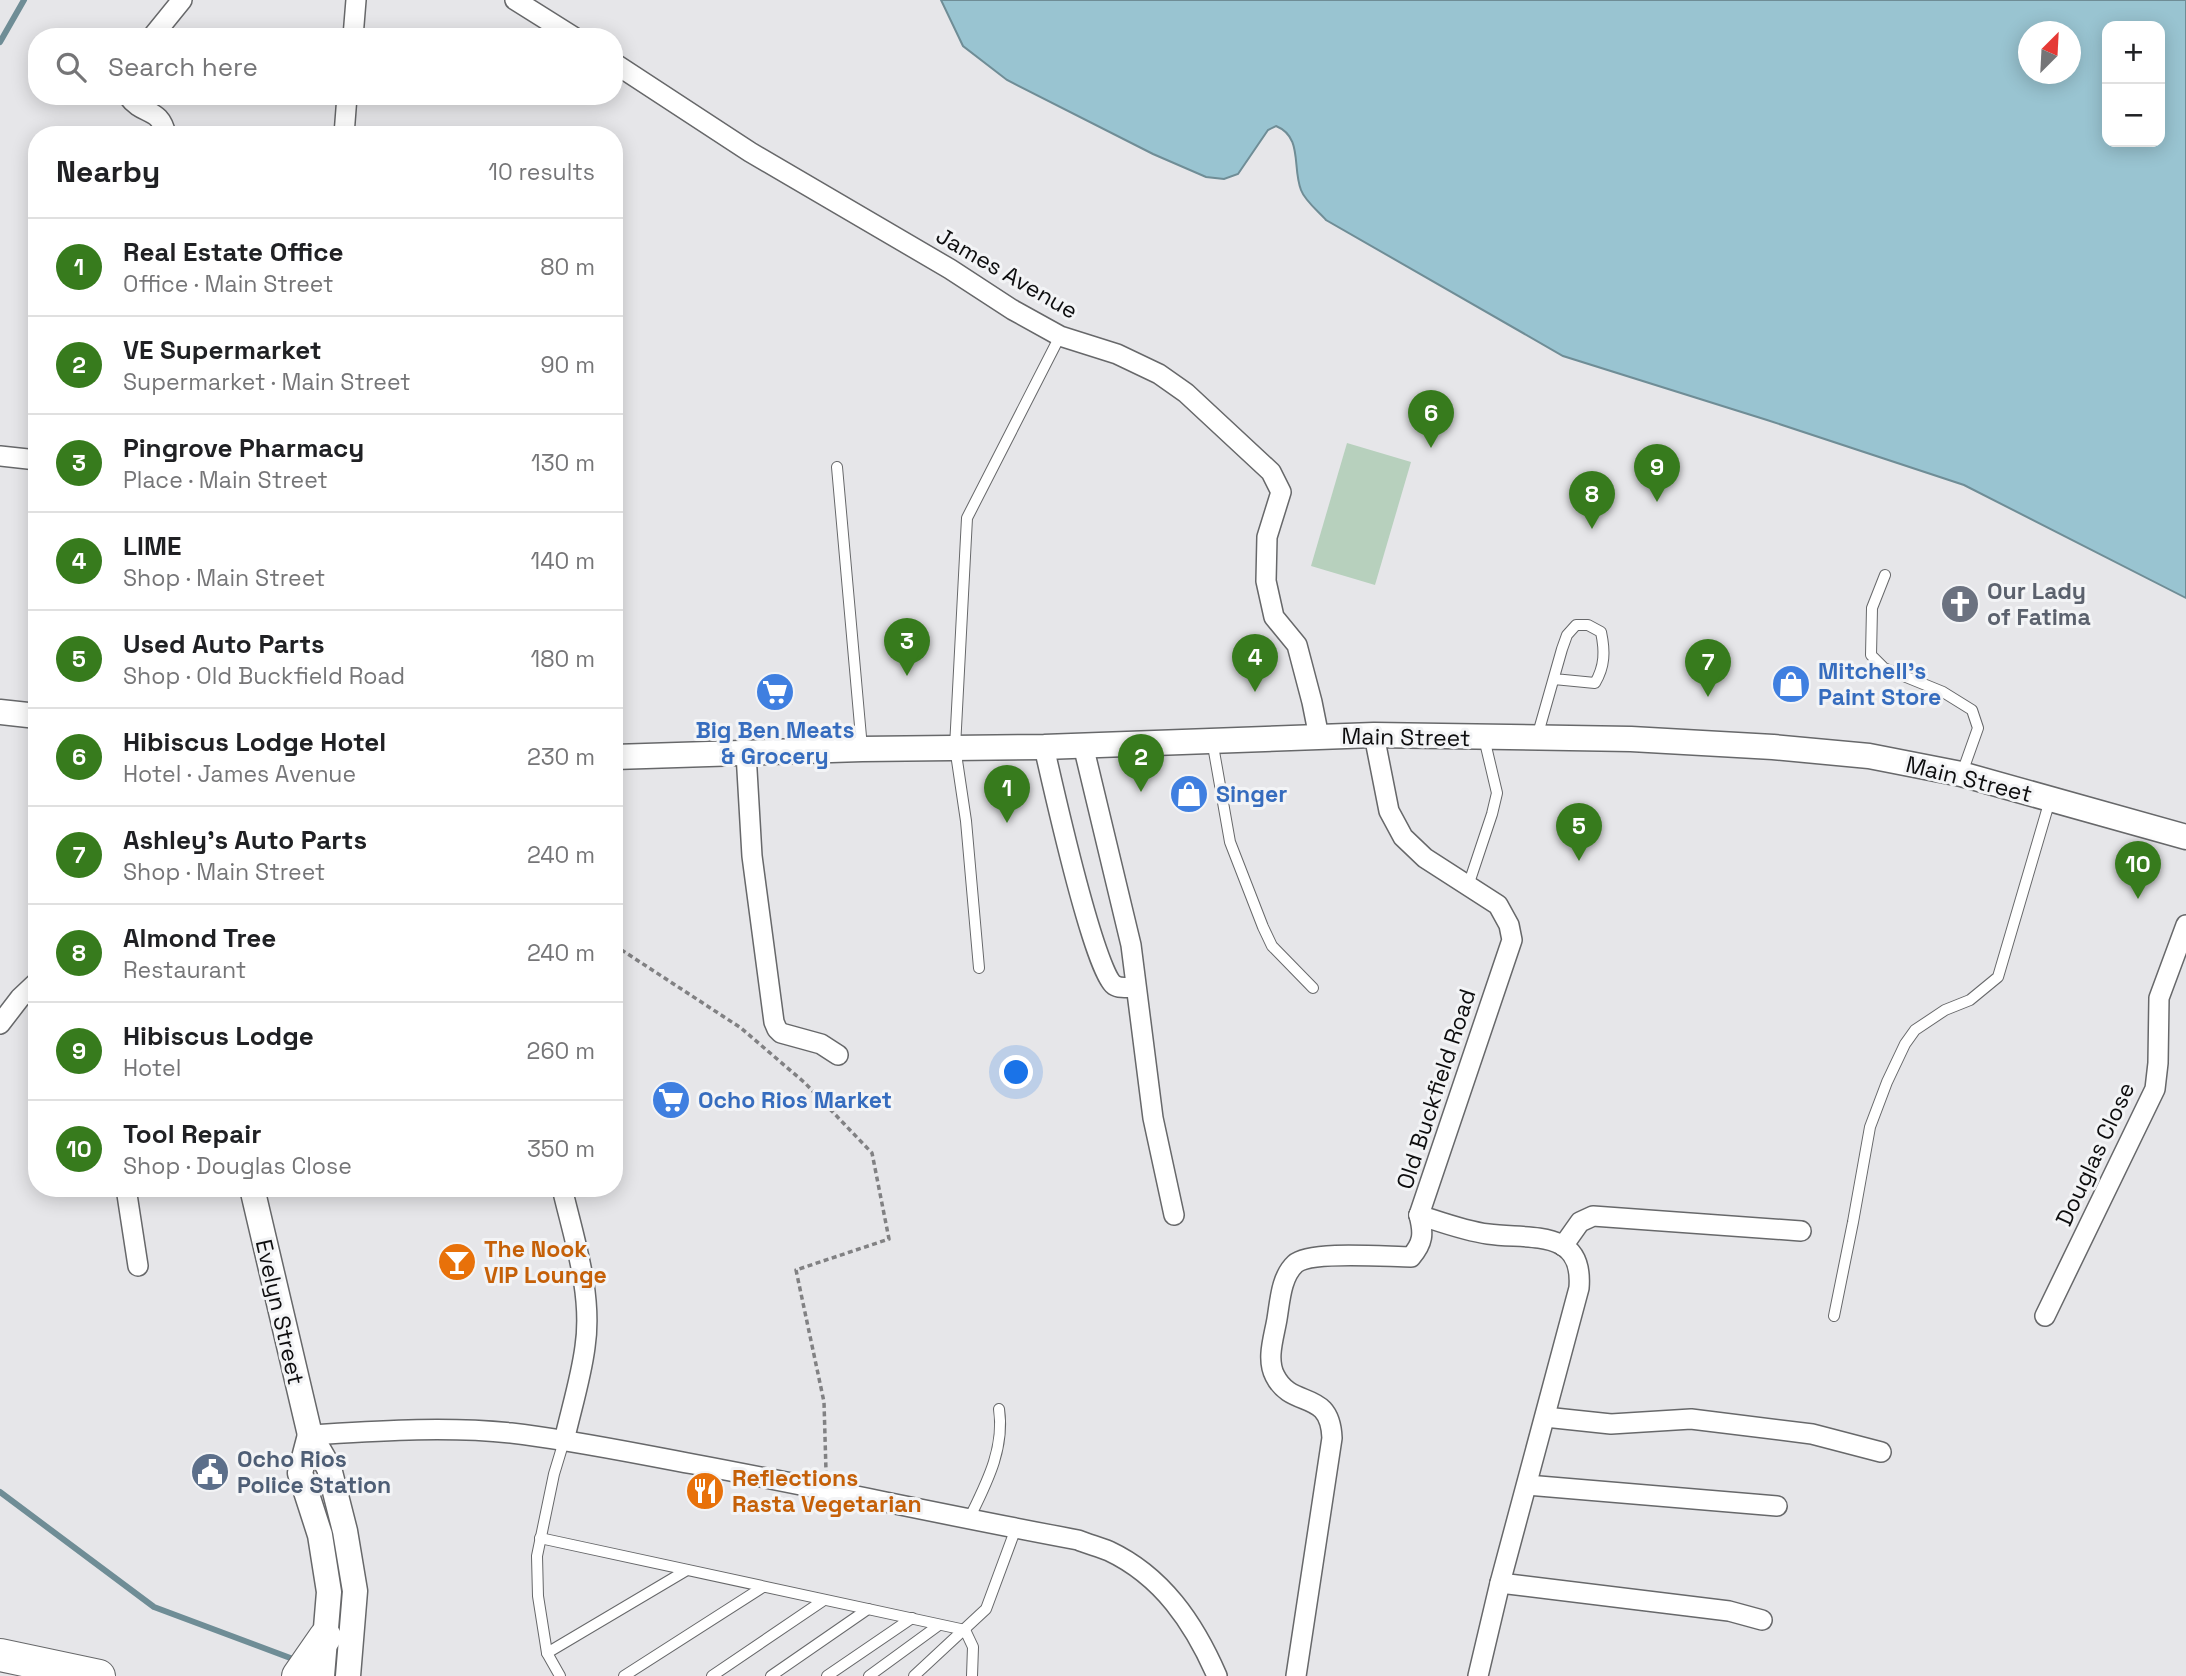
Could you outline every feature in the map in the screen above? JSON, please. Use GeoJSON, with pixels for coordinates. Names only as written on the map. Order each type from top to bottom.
{"type":"FeatureCollection","features":[{"type":"Feature","properties":{"kind":"main road"},"geometry":{"type":"LineString","coordinates":[[298,1676],[326,1637]]}},
{"type":"Feature","properties":{"kind":"main road"},"geometry":{"type":"LineString","coordinates":[[0,1655],[99,1676]]}},
{"type":"Feature","properties":{"kind":"street"},"geometry":{"type":"LineString","coordinates":[[159,28],[182,0]]}},
{"type":"Feature","properties":{"kind":"street"},"geometry":{"type":"LineString","coordinates":[[354,28],[356,0]]}},
{"type":"Feature","properties":{"kind":"street"},"geometry":{"type":"LineString","coordinates":[[515,0],[560,28]]}},
{"type":"Feature","properties":{"kind":"street","name":"James Avenue"},"geometry":{"type":"LineString","coordinates":[[623,69],[750,152],[950,269],[1013,310],[1060,336],[1117,354],[1160,374],[1186,394],[1271,472],[1281,492],[1267,537],[1266,581],[1274,617],[1297,645],[1318,737]]}},
{"type":"Feature","properties":{"kind":"street"},"geometry":{"type":"LineString","coordinates":[[135,105],[160,118],[163,126]]}},
{"type":"Feature","properties":{"kind":"street"},"geometry":{"type":"LineString","coordinates":[[345,126],[346,105]]}},
{"type":"Feature","properties":{"kind":"street"},"geometry":{"type":"LineString","coordinates":[[0,456],[28,459]]}},
{"type":"Feature","properties":{"kind":"street"},"geometry":{"type":"LineString","coordinates":[[0,712],[28,715]]}},
{"type":"Feature","properties":{"kind":"street","name":"Main Street"},"geometry":{"type":"LineString","coordinates":[[623,757],[862,749],[1044,747],[1374,735],[1632,739],[1773,747],[1869,756],[1961,774],[2186,837]]}},
{"type":"Feature","properties":{"kind":"street","name":"Old Buckfield Road"},"geometry":{"type":"LineString","coordinates":[[1374,735],[1389,811],[1403,837],[1425,858],[1498,905],[1509,925],[1512,940],[1419,1216],[1486,1234],[1534,1237],[1563,1246]]}},
{"type":"Feature","properties":{"kind":"street"},"geometry":{"type":"LineString","coordinates":[[1083,745],[1131,945],[1153,1118],[1174,1215]]}},
{"type":"Feature","properties":{"kind":"street"},"geometry":{"type":"LineString","coordinates":[[1044,747],[1093,943],[1112,984],[1118,987],[1135,987]]}},
{"type":"Feature","properties":{"kind":"street"},"geometry":{"type":"LineString","coordinates":[[746,753],[752,856],[774,1022],[781,1033],[821,1044],[838,1055]]}},
{"type":"Feature","properties":{"kind":"street","name":"Douglas Close"},"geometry":{"type":"LineString","coordinates":[[2045,1316],[2155,1088],[2159,998],[2186,926]]}},
{"type":"Feature","properties":{"kind":"street"},"geometry":{"type":"LineString","coordinates":[[0,1024],[28,990]]}},
{"type":"Feature","properties":{"kind":"street"},"geometry":{"type":"LineString","coordinates":[[127,1197],[138,1266]]}},
{"type":"Feature","properties":{"kind":"street","name":"Evelyn Street"},"geometry":{"type":"LineString","coordinates":[[254,1197],[310,1435],[329,1468],[345,1531],[355,1591],[348,1676]]}},
{"type":"Feature","properties":{"kind":"street"},"geometry":{"type":"LineString","coordinates":[[564,1197],[586,1304],[586,1345],[564,1441]]}},
{"type":"Feature","properties":{"kind":"street"},"geometry":{"type":"LineString","coordinates":[[1296,1676],[1332,1438],[1327,1413],[1318,1405],[1286,1390],[1275,1378],[1271,1364],[1272,1345],[1282,1289],[1293,1266],[1307,1258],[1411,1257],[1421,1245],[1423,1230],[1419,1216]]}},
{"type":"Feature","properties":{"kind":"street"},"geometry":{"type":"LineString","coordinates":[[1478,1676],[1578,1288],[1580,1273],[1577,1262],[1563,1246],[1580,1222],[1593,1216],[1801,1231]]}},
{"type":"Feature","properties":{"kind":"street"},"geometry":{"type":"LineString","coordinates":[[1545,1418],[1611,1424],[1690,1419],[1812,1434],[1881,1452]]}},
{"type":"Feature","properties":{"kind":"street"},"geometry":{"type":"LineString","coordinates":[[310,1435],[387,1430],[509,1433],[827,1489],[1078,1540],[1109,1551],[1138,1568],[1165,1589],[1189,1621],[1217,1676]]}},
{"type":"Feature","properties":{"kind":"street","name":"Evelyn Street"},"geometry":{"type":"LineString","coordinates":[[310,1435],[300,1473],[320,1535],[329,1592],[321,1676]]}},
{"type":"Feature","properties":{"kind":"street"},"geometry":{"type":"LineString","coordinates":[[1527,1485],[1777,1506]]}},
{"type":"Feature","properties":{"kind":"street"},"geometry":{"type":"LineString","coordinates":[[1500,1583],[1729,1611],[1762,1620]]}},
{"type":"Feature","properties":{"kind":"lane"},"geometry":{"type":"LineString","coordinates":[[979,968],[966,821],[955,747],[967,518],[1060,336]]}},
{"type":"Feature","properties":{"kind":"lane"},"geometry":{"type":"LineString","coordinates":[[837,467],[862,749]]}},
{"type":"Feature","properties":{"kind":"lane"},"geometry":{"type":"LineString","coordinates":[[1885,575],[1872,608],[1871,655],[1884,668],[1943,692],[1972,710],[1978,728],[1961,774]]}},
{"type":"Feature","properties":{"kind":"lane"},"geometry":{"type":"LineString","coordinates":[[1537,737],[1554,679],[1567,635],[1576,625],[1588,625],[1601,632],[1605,652],[1601,673],[1595,683],[1554,679]]}},
{"type":"Feature","properties":{"kind":"lane"},"geometry":{"type":"LineString","coordinates":[[1468,886],[1497,793],[1483,738]]}},
{"type":"Feature","properties":{"kind":"lane"},"geometry":{"type":"LineString","coordinates":[[1212,740],[1230,842],[1263,927],[1272,946],[1313,988]]}},
{"type":"Feature","properties":{"kind":"lane"},"geometry":{"type":"LineString","coordinates":[[1834,1316],[1870,1127],[1887,1082],[1905,1044],[1915,1030],[1945,1010],[1970,1000],[1998,976],[2050,800]]}},
{"type":"Feature","properties":{"kind":"lane"},"geometry":{"type":"LineString","coordinates":[[969,1519],[992,1471],[1001,1424],[999,1409]]}},
{"type":"Feature","properties":{"kind":"lane"},"geometry":{"type":"LineString","coordinates":[[560,1676],[547,1653],[538,1596],[537,1556],[564,1441]]}},
{"type":"Feature","properties":{"kind":"lane"},"geometry":{"type":"LineString","coordinates":[[914,1676],[986,1609],[1016,1528]]}},
{"type":"Feature","properties":{"kind":"lane"},"geometry":{"type":"LineString","coordinates":[[540,1538],[965,1630]]}},
{"type":"Feature","properties":{"kind":"lane"},"geometry":{"type":"LineString","coordinates":[[547,1653],[687,1570]]}},
{"type":"Feature","properties":{"kind":"lane"},"geometry":{"type":"LineString","coordinates":[[624,1676],[763,1587]]}},
{"type":"Feature","properties":{"kind":"lane"},"geometry":{"type":"LineString","coordinates":[[712,1676],[824,1600]]}},
{"type":"Feature","properties":{"kind":"lane"},"geometry":{"type":"LineString","coordinates":[[771,1676],[868,1609]]}},
{"type":"Feature","properties":{"kind":"lane"},"geometry":{"type":"LineString","coordinates":[[827,1676],[912,1618]]}},
{"type":"Feature","properties":{"kind":"lane"},"geometry":{"type":"LineString","coordinates":[[869,1676],[939,1625]]}},
{"type":"Feature","properties":{"kind":"lane"},"geometry":{"type":"LineString","coordinates":[[965,1630],[973,1647],[972,1676]]}},
{"type":"Feature","properties":{"kind":"path"},"geometry":{"type":"LineString","coordinates":[[623,951],[741,1028],[805,1083],[872,1153],[889,1239],[796,1270],[824,1402],[827,1489]]}},
{"type":"Feature","properties":{"kind":"green space"},"geometry":{"type":"Polygon","coordinates":[[[1347,443],[1411,462],[1375,585],[1311,566],[1347,443]]]}},
{"type":"Feature","properties":{"kind":"water"},"geometry":{"type":"Polygon","coordinates":[[[941,0],[2186,0],[2186,598],[1964,485],[1563,356],[1326,220],[1303,194],[1290,137],[1276,126],[1268,130],[1238,174],[1224,179],[1206,177],[1153,154],[1007,80],[963,46],[941,0]]]}},
{"type":"Feature","properties":{"kind":"waterway"},"geometry":{"type":"LineString","coordinates":[[0,42],[24,0]]}},
{"type":"Feature","properties":{"kind":"waterway"},"geometry":{"type":"LineString","coordinates":[[0,1492],[154,1607],[293,1659]]}},
{"type":"Feature","properties":{"kind":"place","name":"Hibiscus Lodge Hotel"},"geometry":{"type":"Point","coordinates":[1431,448]}},
{"type":"Feature","properties":{"kind":"place","name":"Hibiscus Lodge"},"geometry":{"type":"Point","coordinates":[1657,502]}},
{"type":"Feature","properties":{"kind":"place","name":"Almond Tree"},"geometry":{"type":"Point","coordinates":[1592,529]}},
{"type":"Feature","properties":{"kind":"place","name":"Our Lady of Fatima"},"geometry":{"type":"Point","coordinates":[1960,604]}},
{"type":"Feature","properties":{"kind":"place","name":"Pingrove Pharmacy"},"geometry":{"type":"Point","coordinates":[907,676]}},
{"type":"Feature","properties":{"kind":"place","name":"Mitchell's Paint Store"},"geometry":{"type":"Point","coordinates":[1791,684]}},
{"type":"Feature","properties":{"kind":"place","name":"Big Ben Meats & Grocery"},"geometry":{"type":"Point","coordinates":[775,692]}},
{"type":"Feature","properties":{"kind":"place","name":"LIME"},"geometry":{"type":"Point","coordinates":[1255,692]}},
{"type":"Feature","properties":{"kind":"place","name":"Ashley's Auto Parts"},"geometry":{"type":"Point","coordinates":[1708,697]}},
{"type":"Feature","properties":{"kind":"place","name":"VE Supermarket"},"geometry":{"type":"Point","coordinates":[1141,792]}},
{"type":"Feature","properties":{"kind":"place","name":"Singer"},"geometry":{"type":"Point","coordinates":[1189,794]}},
{"type":"Feature","properties":{"kind":"place","name":"Real Estate Office"},"geometry":{"type":"Point","coordinates":[1007,823]}},
{"type":"Feature","properties":{"kind":"place","name":"Used Auto Parts"},"geometry":{"type":"Point","coordinates":[1579,861]}},
{"type":"Feature","properties":{"kind":"place","name":"Tool Repair"},"geometry":{"type":"Point","coordinates":[2138,899]}},
{"type":"Feature","properties":{"kind":"place","name":"Ocho Rios Market"},"geometry":{"type":"Point","coordinates":[671,1100]}},
{"type":"Feature","properties":{"kind":"place","name":"The Nook VIP Lounge"},"geometry":{"type":"Point","coordinates":[457,1262]}},
{"type":"Feature","properties":{"kind":"place","name":"Ocho Rios Police Station"},"geometry":{"type":"Point","coordinates":[210,1472]}},
{"type":"Feature","properties":{"kind":"place","name":"Reflections Rasta Vegetarian"},"geometry":{"type":"Point","coordinates":[705,1491]}}]}
